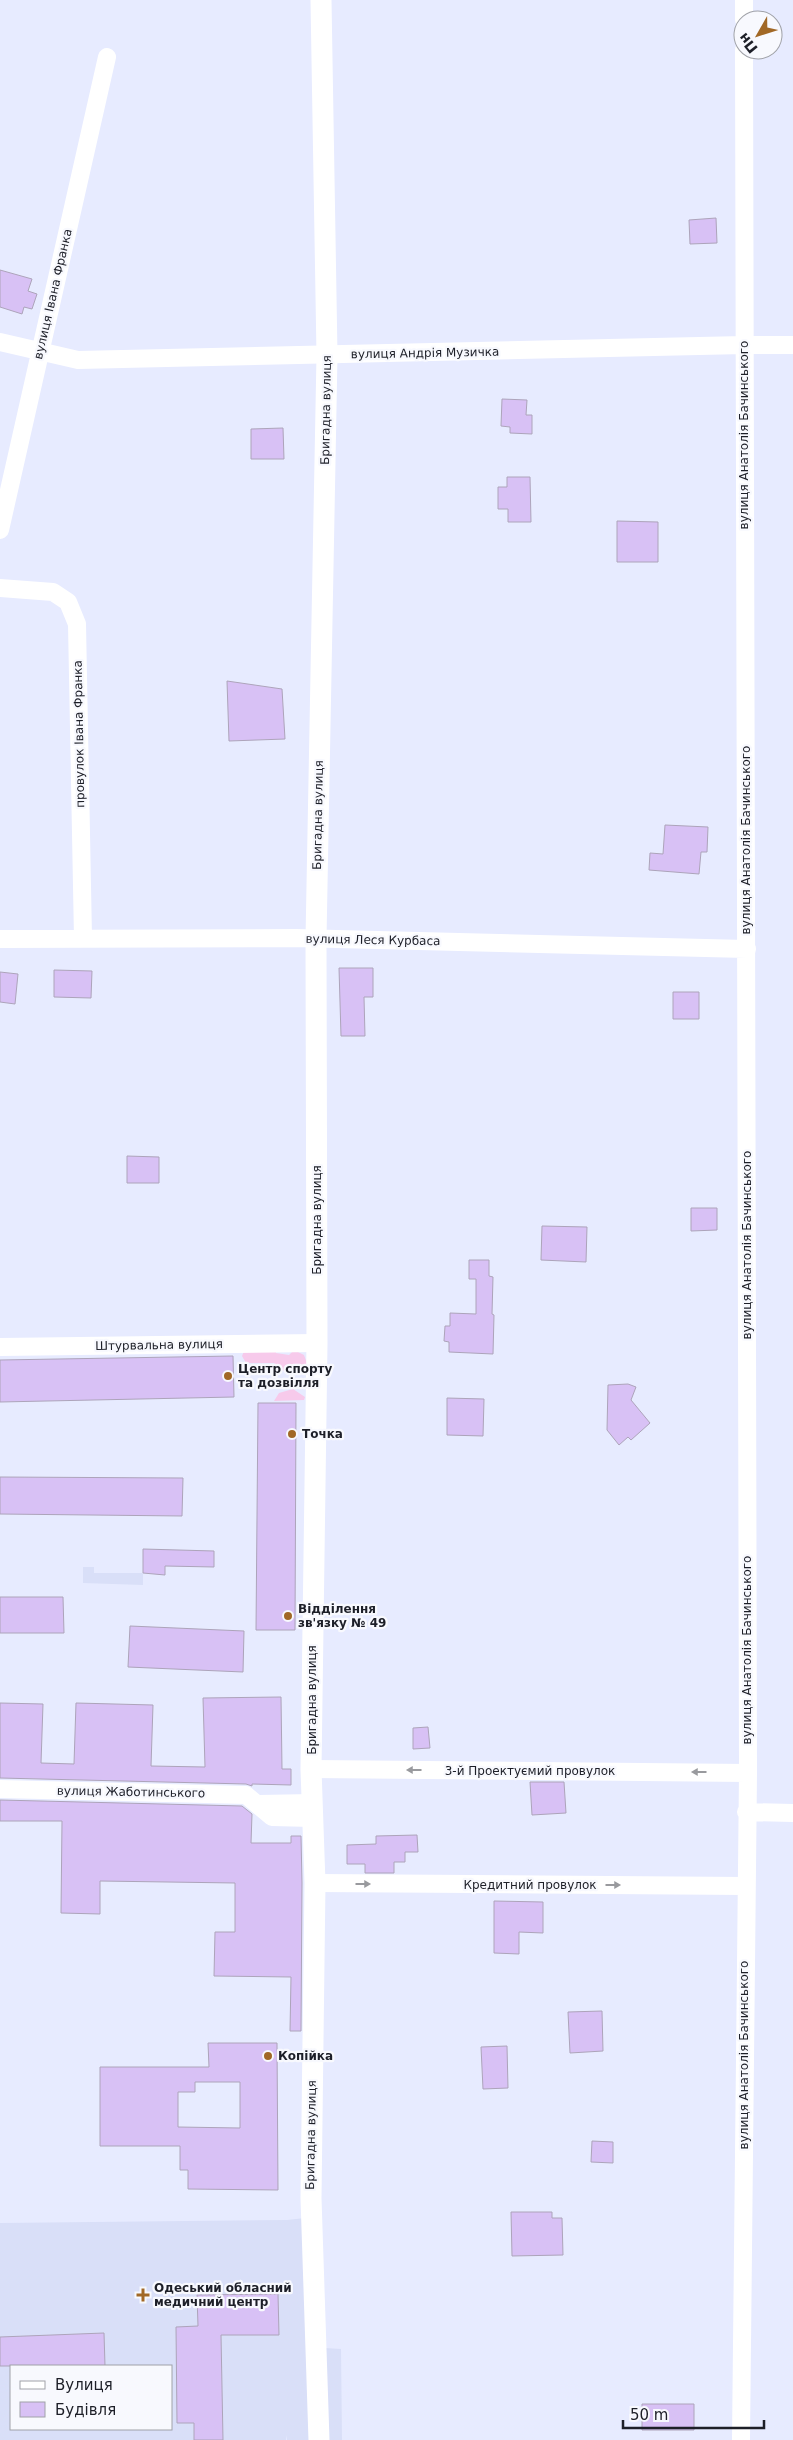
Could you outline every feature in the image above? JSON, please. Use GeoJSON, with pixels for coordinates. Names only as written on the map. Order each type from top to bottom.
{"type":"FeatureCollection","features":[{"type":"Feature","properties":{"kind":"street","name":"Бригадна вулиця"},"geometry":{"type":"LineString","coordinates":[[319,2440],[311,2198],[315,1883],[312,1769],[318,1343],[316,939],[327,355],[321,0]]}},
{"type":"Feature","properties":{"kind":"street","name":"вулиця Івана Франка"},"geometry":{"type":"LineString","coordinates":[[0,530],[107,57]]}},
{"type":"Feature","properties":{"kind":"street","name":"вулиця Анатолія Бачинського"},"geometry":{"type":"LineString","coordinates":[[741,2440],[745,1886],[748,1773],[744,60]]}},
{"type":"Feature","properties":{"kind":"street","name":"вулиця Андрія Музичка"},"geometry":{"type":"LineString","coordinates":[[0,342],[40,353],[78,360],[744,344],[793,345]]}},
{"type":"Feature","properties":{"kind":"street","name":"провулок Івана Франка"},"geometry":{"type":"LineString","coordinates":[[0,588],[53,592],[68,602],[77,624],[83,938]]}},
{"type":"Feature","properties":{"kind":"street","name":"вулиця Леся Курбаса"},"geometry":{"type":"LineString","coordinates":[[0,939],[316,939],[747,948]]}},
{"type":"Feature","properties":{"kind":"street","name":"Штурвальна вулиця"},"geometry":{"type":"LineString","coordinates":[[0,1347],[318,1343]]}},
{"type":"Feature","properties":{"kind":"street","name":"3-й Проектуємий провулок"},"geometry":{"type":"LineString","coordinates":[[312,1769],[748,1773]]}},
{"type":"Feature","properties":{"kind":"street","name":"вулиця Жаботинського"},"geometry":{"type":"LineString","coordinates":[[0,1789],[246,1794],[272,1817],[313,1811]]}},
{"type":"Feature","properties":{"kind":"street"},"geometry":{"type":"LineString","coordinates":[[746,1812],[793,1813]]}},
{"type":"Feature","properties":{"kind":"street","name":"Кредитний провулок"},"geometry":{"type":"LineString","coordinates":[[315,1883],[745,1886]]}},
{"type":"Feature","properties":{"kind":"shaded area"},"geometry":{"type":"Polygon","coordinates":[[[276,1346],[276,1353],[289,1355],[294,1350],[304,1355],[308,1366],[304,1372],[288,1372],[274,1363],[246,1363],[242,1356],[246,1347],[276,1346]]]}},
{"type":"Feature","properties":{"kind":"shaded area"},"geometry":{"type":"Polygon","coordinates":[[[293,1389],[305,1397],[304,1400],[274,1401],[279,1393],[293,1389]]]}},
{"type":"Feature","properties":{"kind":"shaded area"},"geometry":{"type":"Polygon","coordinates":[[[83,1567],[94,1567],[94,1573],[143,1573],[143,1585],[83,1583],[83,1567]]]}},
{"type":"Feature","properties":{"kind":"shaded area","name":"Одеський обласний медичний центр"},"geometry":{"type":"Polygon","coordinates":[[[305,2218],[325,2348],[341,2349],[342,2440],[287,2440],[287,2435],[286,2440],[0,2440],[0,2223],[287,2220],[305,2218]]]}},
{"type":"Feature","properties":{"kind":"building"},"geometry":{"type":"Polygon","coordinates":[[[716,218],[717,243],[690,244],[689,220],[716,218]]]}},
{"type":"Feature","properties":{"kind":"building"},"geometry":{"type":"Polygon","coordinates":[[[0,270],[32,279],[28,291],[37,294],[32,309],[24,307],[22,314],[0,307],[0,270]]]}},
{"type":"Feature","properties":{"kind":"building"},"geometry":{"type":"Polygon","coordinates":[[[502,399],[527,400],[526,415],[532,415],[532,434],[510,433],[510,427],[501,426],[502,399]]]}},
{"type":"Feature","properties":{"kind":"building"},"geometry":{"type":"Polygon","coordinates":[[[283,428],[284,459],[251,459],[251,429],[283,428]]]}},
{"type":"Feature","properties":{"kind":"building"},"geometry":{"type":"Polygon","coordinates":[[[507,477],[530,477],[531,522],[508,522],[508,509],[498,509],[498,487],[507,487],[507,477]]]}},
{"type":"Feature","properties":{"kind":"building"},"geometry":{"type":"Polygon","coordinates":[[[617,521],[658,522],[658,562],[617,562],[617,521]]]}},
{"type":"Feature","properties":{"kind":"building"},"geometry":{"type":"Polygon","coordinates":[[[227,681],[282,689],[285,739],[229,741],[227,681]]]}},
{"type":"Feature","properties":{"kind":"building"},"geometry":{"type":"Polygon","coordinates":[[[665,825],[708,827],[707,852],[701,852],[699,874],[649,870],[650,853],[663,854],[665,825]]]}},
{"type":"Feature","properties":{"kind":"building"},"geometry":{"type":"Polygon","coordinates":[[[339,968],[373,968],[373,997],[364,997],[365,1036],[341,1036],[339,968]]]}},
{"type":"Feature","properties":{"kind":"building"},"geometry":{"type":"Polygon","coordinates":[[[54,970],[92,971],[91,998],[54,997],[54,970]]]}},
{"type":"Feature","properties":{"kind":"building"},"geometry":{"type":"Polygon","coordinates":[[[0,972],[18,974],[15,1004],[0,1002],[0,972]]]}},
{"type":"Feature","properties":{"kind":"building"},"geometry":{"type":"Polygon","coordinates":[[[673,992],[699,992],[699,1019],[673,1019],[673,992]]]}},
{"type":"Feature","properties":{"kind":"building"},"geometry":{"type":"Polygon","coordinates":[[[127,1156],[159,1157],[159,1183],[127,1183],[127,1156]]]}},
{"type":"Feature","properties":{"kind":"building"},"geometry":{"type":"Polygon","coordinates":[[[691,1208],[717,1208],[717,1230],[691,1231],[691,1208]]]}},
{"type":"Feature","properties":{"kind":"building"},"geometry":{"type":"Polygon","coordinates":[[[542,1226],[587,1227],[586,1262],[541,1260],[542,1226]]]}},
{"type":"Feature","properties":{"kind":"building"},"geometry":{"type":"Polygon","coordinates":[[[469,1260],[489,1260],[489,1276],[493,1277],[493,1354],[449,1352],[449,1342],[444,1341],[445,1326],[450,1326],[450,1313],[476,1314],[476,1279],[469,1279],[469,1260]]]}},
{"type":"Feature","properties":{"kind":"building"},"geometry":{"type":"Polygon","coordinates":[[[233,1356],[234,1397],[0,1402],[0,1360],[233,1356]]]}},
{"type":"Feature","properties":{"kind":"building"},"geometry":{"type":"Polygon","coordinates":[[[628,1384],[636,1387],[631,1400],[650,1423],[631,1440],[628,1437],[619,1445],[607,1430],[608,1385],[628,1384]]]}},
{"type":"Feature","properties":{"kind":"building"},"geometry":{"type":"Polygon","coordinates":[[[447,1398],[484,1399],[483,1436],[447,1435],[447,1398]]]}},
{"type":"Feature","properties":{"kind":"building"},"geometry":{"type":"Polygon","coordinates":[[[258,1403],[296,1403],[295,1630],[256,1630],[258,1403]]]}},
{"type":"Feature","properties":{"kind":"building"},"geometry":{"type":"Polygon","coordinates":[[[0,1477],[183,1478],[182,1516],[0,1514],[0,1477]]]}},
{"type":"Feature","properties":{"kind":"building"},"geometry":{"type":"Polygon","coordinates":[[[143,1549],[214,1551],[214,1567],[165,1566],[165,1575],[143,1573],[143,1549]]]}},
{"type":"Feature","properties":{"kind":"building"},"geometry":{"type":"Polygon","coordinates":[[[0,1597],[63,1597],[64,1633],[0,1633],[0,1597]]]}},
{"type":"Feature","properties":{"kind":"building"},"geometry":{"type":"Polygon","coordinates":[[[130,1626],[244,1631],[243,1672],[128,1667],[130,1626]]]}},
{"type":"Feature","properties":{"kind":"building"},"geometry":{"type":"Polygon","coordinates":[[[281,1697],[282,1769],[291,1769],[291,1785],[252,1784],[252,1786],[246,1784],[0,1778],[0,1703],[43,1704],[41,1763],[74,1764],[76,1703],[153,1705],[151,1766],[205,1767],[203,1698],[281,1697]]]}},
{"type":"Feature","properties":{"kind":"building"},"geometry":{"type":"Polygon","coordinates":[[[428,1727],[430,1748],[413,1749],[413,1728],[428,1727]]]}},
{"type":"Feature","properties":{"kind":"building"},"geometry":{"type":"Polygon","coordinates":[[[530,1782],[564,1782],[566,1813],[532,1815],[530,1782]]]}},
{"type":"Feature","properties":{"kind":"building"},"geometry":{"type":"Polygon","coordinates":[[[0,1800],[242,1806],[252,1814],[251,1843],[291,1843],[291,1836],[301,1836],[301,2031],[290,2031],[291,1977],[214,1976],[215,1932],[235,1932],[235,1883],[100,1881],[100,1914],[61,1913],[62,1821],[0,1821],[0,1800]]]}},
{"type":"Feature","properties":{"kind":"building"},"geometry":{"type":"Polygon","coordinates":[[[417,1835],[418,1852],[405,1852],[405,1862],[394,1862],[394,1873],[365,1873],[365,1864],[347,1864],[347,1845],[376,1844],[376,1836],[417,1835]]]}},
{"type":"Feature","properties":{"kind":"building"},"geometry":{"type":"Polygon","coordinates":[[[494,1901],[543,1902],[543,1933],[519,1932],[519,1954],[494,1953],[494,1901]]]}},
{"type":"Feature","properties":{"kind":"building"},"geometry":{"type":"Polygon","coordinates":[[[602,2011],[603,2051],[570,2053],[568,2012],[602,2011]]]}},
{"type":"Feature","properties":{"kind":"building"},"geometry":{"type":"Polygon","coordinates":[[[208,2043],[277,2043],[278,2190],[188,2189],[188,2170],[180,2170],[180,2146],[100,2146],[100,2067],[209,2067],[208,2043]],[[195,2082],[195,2092],[178,2092],[178,2127],[240,2128],[240,2082],[195,2082]]]}},
{"type":"Feature","properties":{"kind":"building"},"geometry":{"type":"Polygon","coordinates":[[[507,2046],[508,2088],[483,2089],[481,2047],[507,2046]]]}},
{"type":"Feature","properties":{"kind":"building"},"geometry":{"type":"Polygon","coordinates":[[[592,2141],[613,2142],[613,2163],[591,2162],[592,2141]]]}},
{"type":"Feature","properties":{"kind":"building"},"geometry":{"type":"Polygon","coordinates":[[[511,2212],[552,2212],[552,2218],[562,2218],[563,2255],[512,2256],[511,2212]]]}},
{"type":"Feature","properties":{"kind":"building"},"geometry":{"type":"Polygon","coordinates":[[[278,2294],[279,2335],[221,2335],[223,2440],[194,2440],[194,2423],[177,2423],[176,2327],[198,2326],[197,2295],[278,2294]]]}},
{"type":"Feature","properties":{"kind":"building"},"geometry":{"type":"Polygon","coordinates":[[[104,2333],[105,2365],[0,2366],[0,2337],[104,2333]]]}},
{"type":"Feature","properties":{"kind":"building"},"geometry":{"type":"Polygon","coordinates":[[[642,2404],[694,2404],[694,2430],[642,2430],[642,2404]]]}},
{"type":"Feature","properties":{"kind":"place","name":"Центр спорту та дозвілля"},"geometry":{"type":"Point","coordinates":[228,1376]}},
{"type":"Feature","properties":{"kind":"place","name":"Точка"},"geometry":{"type":"Point","coordinates":[292,1434]}},
{"type":"Feature","properties":{"kind":"place","name":"Відділення зв'язку № 49"},"geometry":{"type":"Point","coordinates":[288,1616]}},
{"type":"Feature","properties":{"kind":"place","name":"Копійка"},"geometry":{"type":"Point","coordinates":[268,2056]}},
{"type":"Feature","properties":{"kind":"place","name":"Одеський обласний медичний центр"},"geometry":{"type":"Point","coordinates":[143,2295]}}]}
